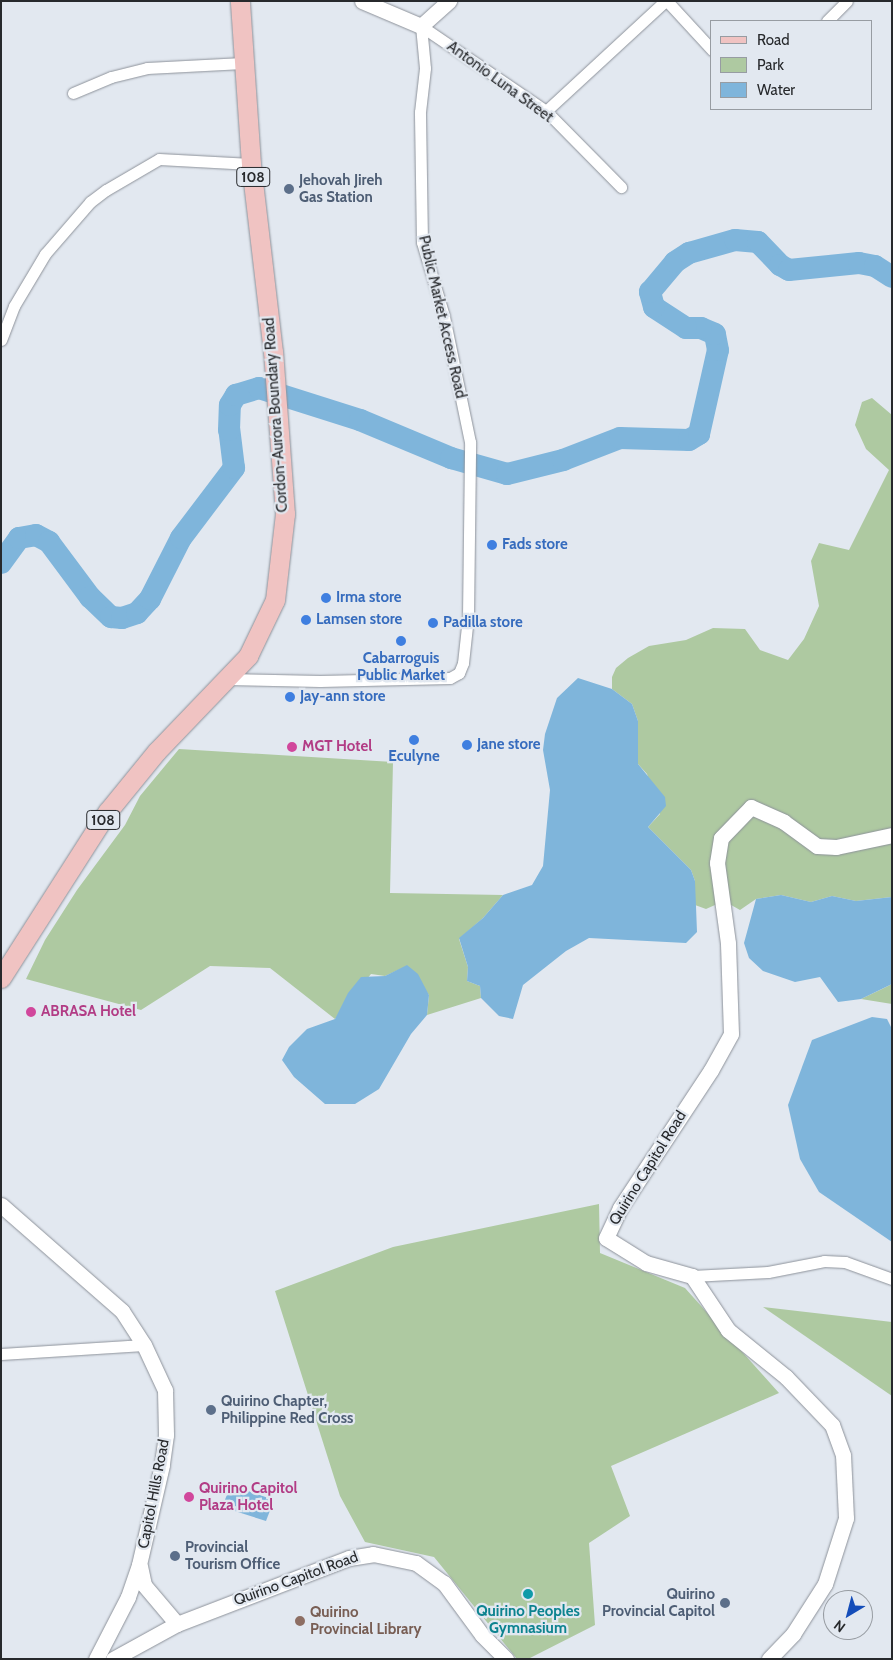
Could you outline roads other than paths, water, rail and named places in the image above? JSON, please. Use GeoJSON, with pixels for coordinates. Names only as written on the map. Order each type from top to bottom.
{"type":"FeatureCollection","features":[{"type":"Feature","properties":{"kind":"main road","name":"Cordon-Aurora Boundary Road"},"geometry":{"type":"LineString","coordinates":[[1,978],[108,811],[157,751],[248,656],[275,600],[285,514],[273,352],[251,164],[240,1]]}},
{"type":"Feature","properties":{"kind":"street","name":"Antonio Luna Street"},"geometry":{"type":"LineString","coordinates":[[362,1],[422,26],[546,111],[621,187]]}},
{"type":"Feature","properties":{"kind":"street"},"geometry":{"type":"LineString","coordinates":[[422,26],[449,1]]}},
{"type":"Feature","properties":{"kind":"street"},"geometry":{"type":"LineString","coordinates":[[546,111],[666,1],[710,48]]}},
{"type":"Feature","properties":{"kind":"street"},"geometry":{"type":"LineString","coordinates":[[828,20],[847,1]]}},
{"type":"Feature","properties":{"kind":"street","name":"Public Market Access Road"},"geometry":{"type":"LineString","coordinates":[[227,679],[320,681],[457,676],[463,663],[468,617],[470,442],[444,316],[422,242],[420,112],[425,68],[422,26]]}},
{"type":"Feature","properties":{"kind":"street"},"geometry":{"type":"LineString","coordinates":[[73,93],[111,77],[148,68],[244,63]]}},
{"type":"Feature","properties":{"kind":"street"},"geometry":{"type":"LineString","coordinates":[[1,340],[14,306],[45,254],[90,202],[106,190],[159,159],[251,164]]}},
{"type":"Feature","properties":{"kind":"street","name":"Quirino Capitol Road"},"geometry":{"type":"LineString","coordinates":[[692,1276],[646,1264],[606,1238],[620,1208],[711,1070],[731,1034],[728,943],[717,863],[721,838],[751,807],[784,822],[817,846],[836,847],[892,835]]}},
{"type":"Feature","properties":{"kind":"street","name":"Capitol Hills Road"},"geometry":{"type":"LineString","coordinates":[[1,1205],[122,1311],[144,1345],[165,1390],[166,1435],[139,1565],[128,1597],[96,1659]]}},
{"type":"Feature","properties":{"kind":"street"},"geometry":{"type":"LineString","coordinates":[[692,1276],[768,1272],[824,1261],[844,1262],[892,1279]]}},
{"type":"Feature","properties":{"kind":"street"},"geometry":{"type":"LineString","coordinates":[[692,1276],[728,1330],[786,1378],[832,1425],[843,1455],[846,1518],[825,1584],[793,1634],[770,1659]]}},
{"type":"Feature","properties":{"kind":"street"},"geometry":{"type":"LineString","coordinates":[[1,1354],[144,1345]]}},
{"type":"Feature","properties":{"kind":"street","name":"Quirino Capitol Road"},"geometry":{"type":"LineString","coordinates":[[113,1659],[177,1624],[349,1558],[373,1554],[416,1562],[444,1583],[501,1657]]}},
{"type":"Feature","properties":{"kind":"street"},"geometry":{"type":"LineString","coordinates":[[139,1565],[144,1585],[177,1624]]}},
{"type":"Feature","properties":{"kind":"water"},"geometry":{"type":"Polygon","coordinates":[[[578,678],[612,689],[632,704],[638,721],[638,764],[665,797],[666,806],[648,827],[691,870],[695,881],[697,932],[686,943],[589,938],[566,951],[523,985],[513,1019],[499,1016],[481,998],[480,986],[467,981],[468,967],[459,938],[483,918],[503,895],[532,885],[543,866],[550,790],[543,750],[545,734],[557,698],[578,678]]]}},
{"type":"Feature","properties":{"kind":"water"},"geometry":{"type":"Polygon","coordinates":[[[781,895],[811,902],[832,896],[856,901],[892,897],[892,984],[861,999],[838,1002],[820,977],[795,982],[763,971],[749,958],[744,943],[756,899],[781,895]]]}},
{"type":"Feature","properties":{"kind":"water"},"geometry":{"type":"Polygon","coordinates":[[[407,965],[418,974],[429,995],[427,1015],[411,1034],[379,1089],[355,1104],[325,1104],[294,1077],[282,1060],[289,1047],[307,1029],[335,1019],[348,993],[361,977],[385,976],[407,965]]]}},
{"type":"Feature","properties":{"kind":"water"},"geometry":{"type":"Polygon","coordinates":[[[872,1017],[887,1019],[892,1029],[892,1242],[819,1192],[800,1159],[788,1105],[812,1040],[872,1017]]]}},
{"type":"Feature","properties":{"kind":"water"},"geometry":{"type":"Polygon","coordinates":[[[231,1485],[274,1500],[266,1521],[222,1507],[231,1485]]]}},
{"type":"Feature","properties":{"kind":"waterway"},"geometry":{"type":"LineString","coordinates":[[1,563],[19,538],[36,535],[49,542],[90,597],[111,617],[122,618],[137,613],[150,599],[181,538],[234,468],[229,430],[230,405],[236,395],[259,388],[360,420],[451,458],[507,474],[563,460],[620,438],[689,440],[699,434],[718,350],[715,334],[701,328],[686,328],[654,307],[650,292],[675,262],[689,253],[735,240],[758,242],[780,265],[789,270],[859,263],[875,266],[892,277]]}},
{"type":"Feature","properties":{"kind":"place","name":"Jehovah Jireh Gas Station"},"geometry":{"type":"Point","coordinates":[289,189]}},
{"type":"Feature","properties":{"kind":"place","name":"Fads store"},"geometry":{"type":"Point","coordinates":[492,545]}},
{"type":"Feature","properties":{"kind":"place","name":"Irma store"},"geometry":{"type":"Point","coordinates":[326,598]}},
{"type":"Feature","properties":{"kind":"place","name":"Lamsen store"},"geometry":{"type":"Point","coordinates":[306,620]}},
{"type":"Feature","properties":{"kind":"place","name":"Padilla store"},"geometry":{"type":"Point","coordinates":[433,623]}},
{"type":"Feature","properties":{"kind":"place","name":"Cabarroguis Public Market"},"geometry":{"type":"Point","coordinates":[401,641]}},
{"type":"Feature","properties":{"kind":"place","name":"Jay-ann store"},"geometry":{"type":"Point","coordinates":[290,697]}},
{"type":"Feature","properties":{"kind":"place","name":"Eculyne"},"geometry":{"type":"Point","coordinates":[414,740]}},
{"type":"Feature","properties":{"kind":"place","name":"Jane store"},"geometry":{"type":"Point","coordinates":[467,745]}},
{"type":"Feature","properties":{"kind":"place","name":"MGT Hotel"},"geometry":{"type":"Point","coordinates":[292,747]}},
{"type":"Feature","properties":{"kind":"place","name":"ABRASA Hotel"},"geometry":{"type":"Point","coordinates":[31,1012]}},
{"type":"Feature","properties":{"kind":"place","name":"Quirino Chapter, Philippine Red Cross"},"geometry":{"type":"Point","coordinates":[211,1410]}},
{"type":"Feature","properties":{"kind":"place","name":"Quirino Capitol Plaza Hotel"},"geometry":{"type":"Point","coordinates":[189,1497]}},
{"type":"Feature","properties":{"kind":"place","name":"Provincial Tourism Office"},"geometry":{"type":"Point","coordinates":[175,1556]}},
{"type":"Feature","properties":{"kind":"place","name":"Quirino Peoples Gymnasium"},"geometry":{"type":"Point","coordinates":[528,1594]}},
{"type":"Feature","properties":{"kind":"place","name":"Quirino Provincial Capitol"},"geometry":{"type":"Point","coordinates":[725,1603]}},
{"type":"Feature","properties":{"kind":"place","name":"Quirino Provincial Library"},"geometry":{"type":"Point","coordinates":[300,1621]}}]}
